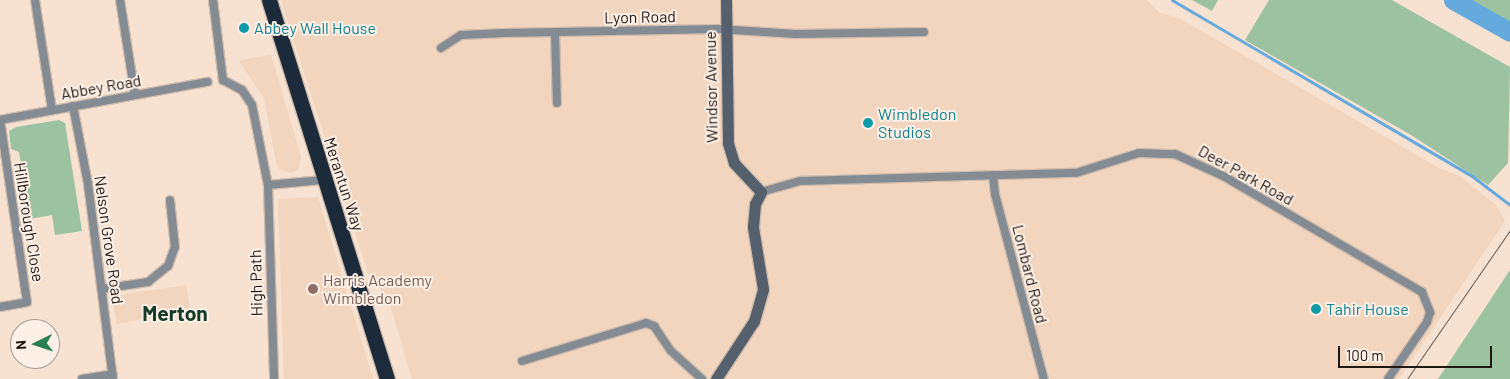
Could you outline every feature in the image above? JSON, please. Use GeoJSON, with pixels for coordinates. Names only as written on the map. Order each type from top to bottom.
{"type":"FeatureCollection","features":[{"type":"Feature","properties":{"kind":"highway","name":"Merantun Way"},"geometry":{"type":"LineString","coordinates":[[268,0],[387,379]]}},
{"type":"Feature","properties":{"kind":"street"},"geometry":{"type":"LineString","coordinates":[[35,0],[52,110]]}},
{"type":"Feature","properties":{"kind":"street"},"geometry":{"type":"LineString","coordinates":[[120,0],[135,95]]}},
{"type":"Feature","properties":{"kind":"street","name":"High Path"},"geometry":{"type":"LineString","coordinates":[[213,0],[223,80],[242,90],[252,105],[268,185],[274,379]]}},
{"type":"Feature","properties":{"kind":"street","name":"Windsor Avenue"},"geometry":{"type":"LineString","coordinates":[[726,0],[730,156],[740,172],[761,192]]}},
{"type":"Feature","properties":{"kind":"street","name":"Lyon Road"},"geometry":{"type":"LineString","coordinates":[[441,48],[461,35],[555,32],[726,31],[796,34],[924,32]]}},
{"type":"Feature","properties":{"kind":"street"},"geometry":{"type":"LineString","coordinates":[[555,32],[557,103]]}},
{"type":"Feature","properties":{"kind":"street","name":"Abbey Road"},"geometry":{"type":"LineString","coordinates":[[0,120],[208,82]]}},
{"type":"Feature","properties":{"kind":"street","name":"Nelson Grove Road"},"geometry":{"type":"LineString","coordinates":[[73,106],[88,184],[113,376]]}},
{"type":"Feature","properties":{"kind":"street","name":"Hillborough Close"},"geometry":{"type":"LineString","coordinates":[[0,120],[27,302],[0,307]]}},
{"type":"Feature","properties":{"kind":"street","name":"Deer Park Road"},"geometry":{"type":"LineString","coordinates":[[761,192],[800,181],[1076,173],[1138,153],[1175,154],[1220,174],[1422,292],[1430,312],[1427,322],[1388,379]]}},
{"type":"Feature","properties":{"kind":"street","name":"Lombard Road"},"geometry":{"type":"LineString","coordinates":[[993,175],[995,194],[1044,379]]}},
{"type":"Feature","properties":{"kind":"street"},"geometry":{"type":"LineString","coordinates":[[268,185],[323,180]]}},
{"type":"Feature","properties":{"kind":"street"},"geometry":{"type":"LineString","coordinates":[[716,379],[754,321],[759,306],[763,274],[753,216],[761,192]]}},
{"type":"Feature","properties":{"kind":"street"},"geometry":{"type":"LineString","coordinates":[[102,289],[148,282],[168,266],[175,247],[170,200]]}},
{"type":"Feature","properties":{"kind":"street"},"geometry":{"type":"LineString","coordinates":[[522,361],[646,323],[654,326],[671,351],[702,379]]}},
{"type":"Feature","properties":{"kind":"street"},"geometry":{"type":"LineString","coordinates":[[82,379],[113,376]]}},
{"type":"Feature","properties":{"kind":"shaded area"},"geometry":{"type":"Polygon","coordinates":[[[281,0],[1147,0],[1160,13],[1179,18],[1441,169],[1460,176],[1496,205],[1505,221],[1399,379],[412,379],[389,301],[368,273],[281,0]]]}},
{"type":"Feature","properties":{"kind":"shaded area"},"geometry":{"type":"Polygon","coordinates":[[[271,54],[301,157],[298,170],[290,173],[279,169],[264,98],[239,61],[271,54]]]}},
{"type":"Feature","properties":{"kind":"shaded area","name":"Harris Academy Wimbledon"},"geometry":{"type":"Polygon","coordinates":[[[318,197],[373,379],[284,379],[278,199],[318,197]]]}},
{"type":"Feature","properties":{"kind":"shaded area"},"geometry":{"type":"Polygon","coordinates":[[[186,285],[190,309],[117,324],[112,296],[186,285]]]}},
{"type":"Feature","properties":{"kind":"green space"},"geometry":{"type":"Polygon","coordinates":[[[1192,0],[1218,0],[1212,11],[1192,0]]]}},
{"type":"Feature","properties":{"kind":"green space"},"geometry":{"type":"Polygon","coordinates":[[[1269,0],[1392,0],[1510,67],[1508,163],[1488,185],[1411,135],[1245,40],[1269,0]]]}},
{"type":"Feature","properties":{"kind":"green space"},"geometry":{"type":"Polygon","coordinates":[[[1468,0],[1510,0],[1510,24],[1468,0]]]}},
{"type":"Feature","properties":{"kind":"green space"},"geometry":{"type":"Polygon","coordinates":[[[59,120],[65,123],[82,231],[55,235],[52,215],[30,219],[19,152],[11,149],[9,131],[16,127],[59,120]]]}},
{"type":"Feature","properties":{"kind":"green space"},"geometry":{"type":"Polygon","coordinates":[[[1510,270],[1510,379],[1438,379],[1510,270]]]}},
{"type":"Feature","properties":{"kind":"waterway"},"geometry":{"type":"LineString","coordinates":[[1172,0],[1472,176],[1510,205]]}},
{"type":"Feature","properties":{"kind":"waterway"},"geometry":{"type":"LineString","coordinates":[[1453,0],[1510,32]]}},
{"type":"Feature","properties":{"kind":"tram line"},"geometry":{"type":"LineString","coordinates":[[1407,379],[1510,230]]}},
{"type":"Feature","properties":{"kind":"place","name":"Abbey Wall House"},"geometry":{"type":"Point","coordinates":[244,28]}},
{"type":"Feature","properties":{"kind":"place","name":"Wimbledon Studios"},"geometry":{"type":"Point","coordinates":[868,123]}},
{"type":"Feature","properties":{"kind":"place","name":"Harris Academy Wimbledon"},"geometry":{"type":"Point","coordinates":[313,289]}},
{"type":"Feature","properties":{"kind":"place","name":"Tahir House"},"geometry":{"type":"Point","coordinates":[1316,309]}},
{"type":"Feature","properties":{"kind":"district","name":"Merton"},"geometry":{"type":"Point","coordinates":[175,313]}}]}
